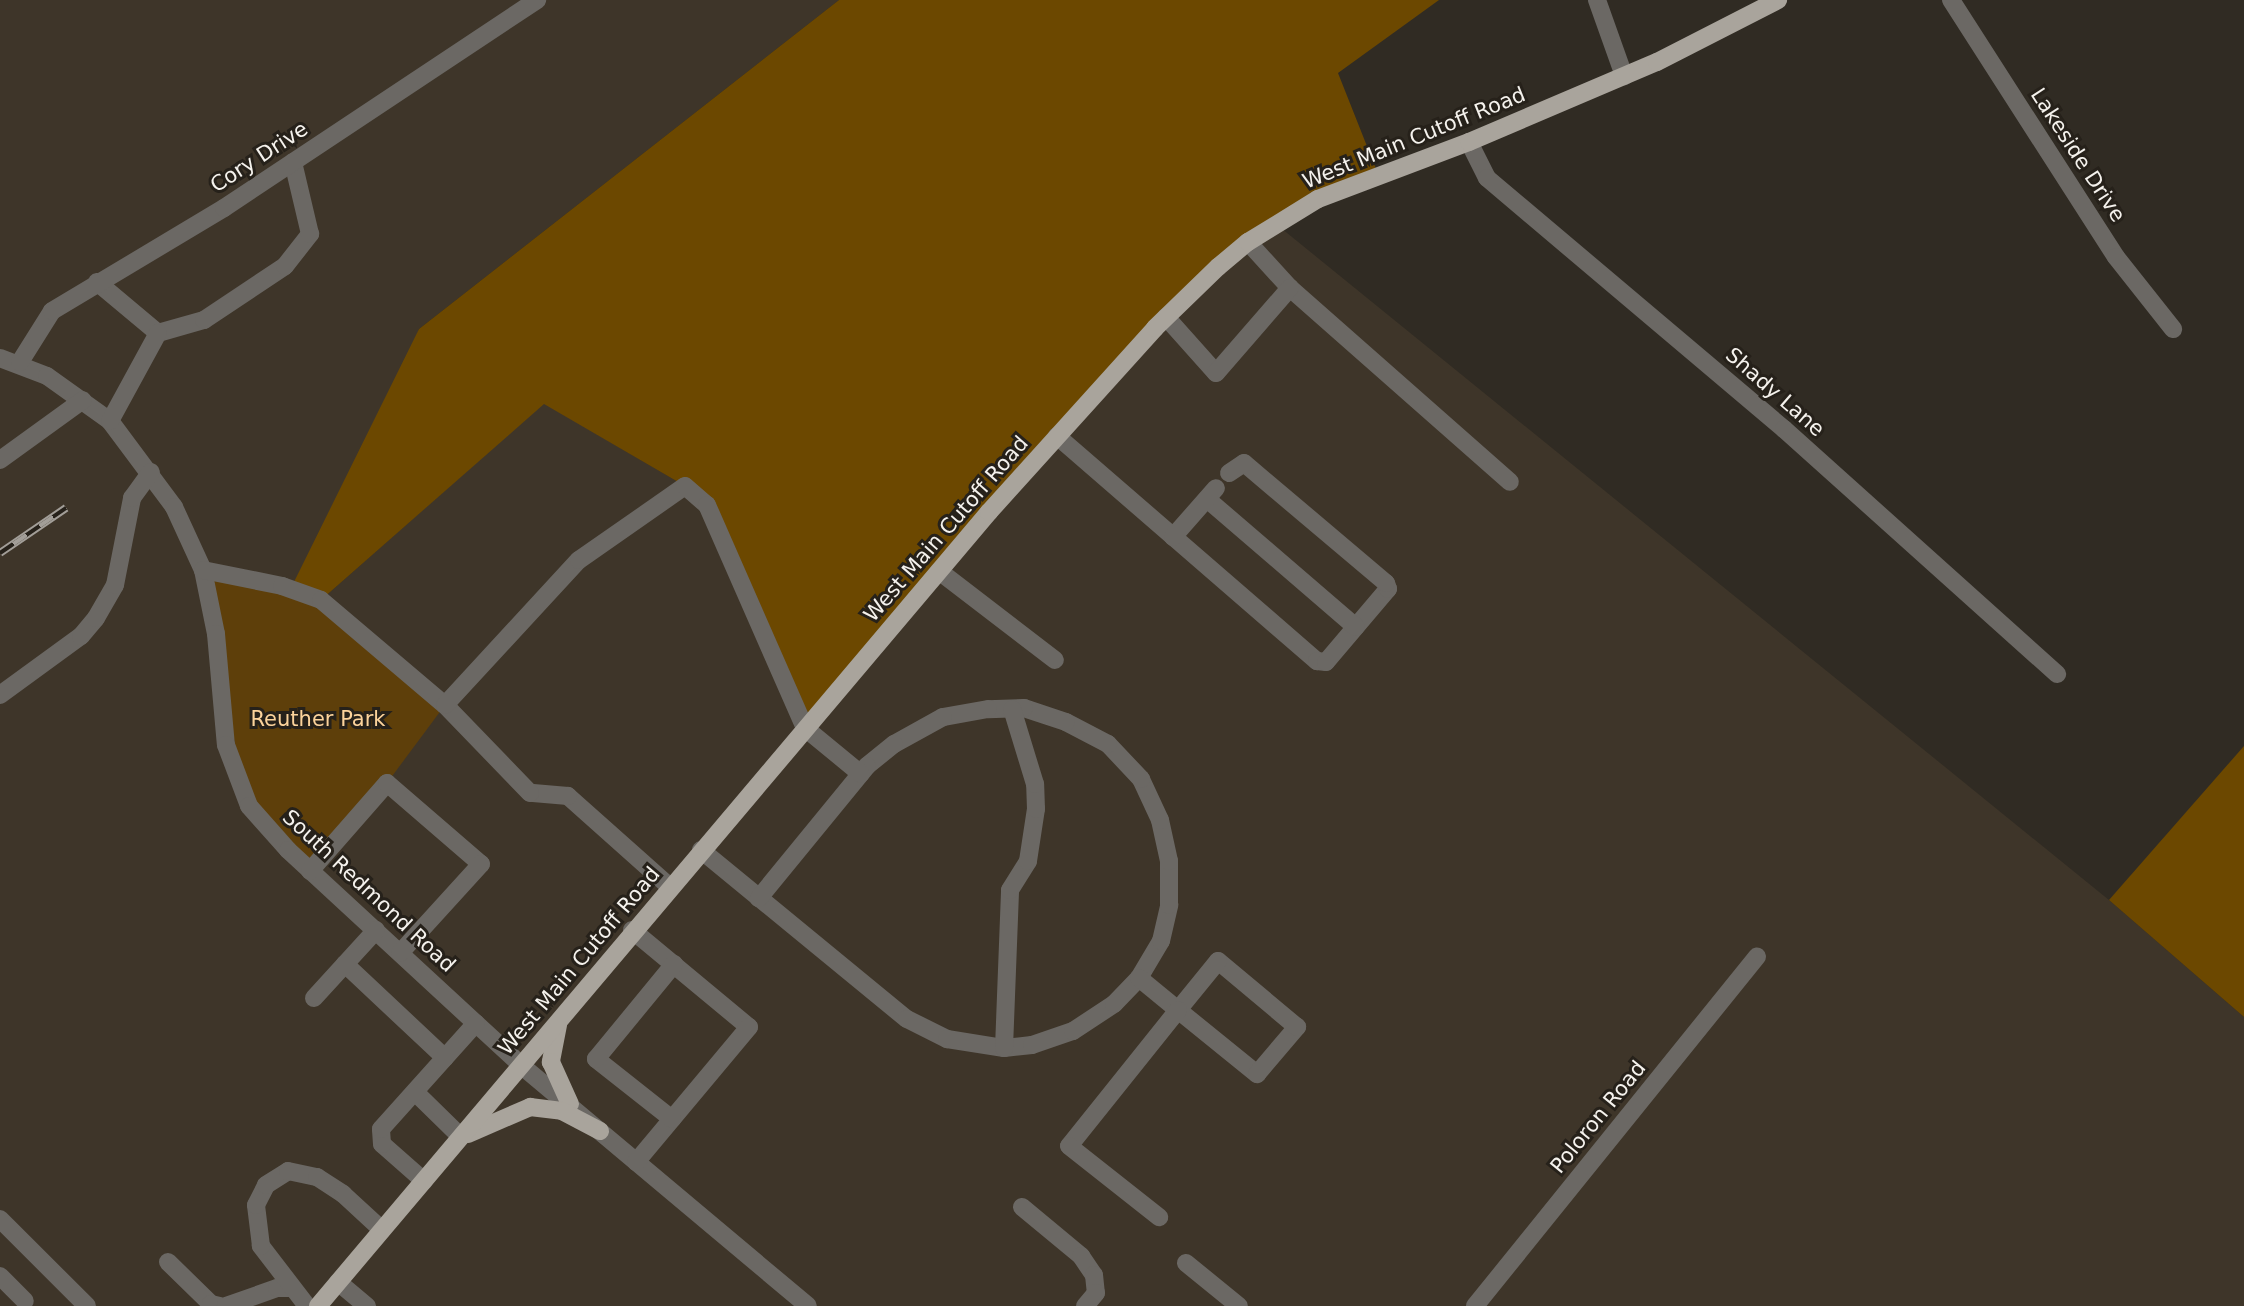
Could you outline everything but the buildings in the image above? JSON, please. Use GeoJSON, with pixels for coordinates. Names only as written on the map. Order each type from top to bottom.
{"type":"FeatureCollection","features":[{"type":"Feature","properties":{"kind":"main road","name":"West Main Cutoff Road"},"geometry":{"type":"LineString","coordinates":[[318,1306],[522,1066],[632,930],[939,571],[1166,317],[1248,242],[1318,198],[1469,142],[1624,76],[1755,5],[1778,0]]}},
{"type":"Feature","properties":{"kind":"main road"},"geometry":{"type":"LineString","coordinates":[[562,1014],[551,1062],[570,1104]]}},
{"type":"Feature","properties":{"kind":"main road"},"geometry":{"type":"LineString","coordinates":[[461,1138],[530,1107],[562,1111],[600,1131]]}},
{"type":"Feature","properties":{"kind":"street","name":"Cory Drive"},"geometry":{"type":"LineString","coordinates":[[20,362],[42,320],[97,282],[293,162],[537,0]]}},
{"type":"Feature","properties":{"kind":"street"},"geometry":{"type":"LineString","coordinates":[[1597,0],[1624,76]]}},
{"type":"Feature","properties":{"kind":"street","name":"Lakeside Drive"},"geometry":{"type":"LineString","coordinates":[[1951,0],[2116,257],[2173,329]]}},
{"type":"Feature","properties":{"kind":"street","name":"Shady Lane"},"geometry":{"type":"LineString","coordinates":[[1469,142],[1487,178],[1784,429],[2057,674]]}},
{"type":"Feature","properties":{"kind":"street"},"geometry":{"type":"LineString","coordinates":[[110,421],[158,333],[204,320],[285,266],[310,234],[293,162]]}},
{"type":"Feature","properties":{"kind":"street"},"geometry":{"type":"LineString","coordinates":[[1248,242],[1290,288],[1510,481]]}},
{"type":"Feature","properties":{"kind":"street"},"geometry":{"type":"LineString","coordinates":[[97,282],[158,333]]}},
{"type":"Feature","properties":{"kind":"street"},"geometry":{"type":"LineString","coordinates":[[1166,317],[1216,373],[1290,288]]}},
{"type":"Feature","properties":{"kind":"street","name":"South Redmond Road"},"geometry":{"type":"LineString","coordinates":[[0,358],[20,362],[83,400],[110,421],[151,472],[174,507],[203,570],[233,772],[249,806],[310,871],[522,1066],[808,1306]]}},
{"type":"Feature","properties":{"kind":"street"},"geometry":{"type":"LineString","coordinates":[[0,460],[83,400]]}},
{"type":"Feature","properties":{"kind":"street"},"geometry":{"type":"LineString","coordinates":[[1057,436],[1317,661],[1326,662],[1388,589],[1386,583],[1244,463],[1229,473]]}},
{"type":"Feature","properties":{"kind":"street"},"geometry":{"type":"LineString","coordinates":[[0,695],[81,636],[96,618],[115,585],[132,498],[151,472]]}},
{"type":"Feature","properties":{"kind":"street"},"geometry":{"type":"LineString","coordinates":[[445,705],[579,560],[685,486],[707,505],[806,728],[861,774]]}},
{"type":"Feature","properties":{"kind":"street"},"geometry":{"type":"LineString","coordinates":[[1173,537],[1212,494],[1356,627]]}},
{"type":"Feature","properties":{"kind":"street"},"geometry":{"type":"LineString","coordinates":[[203,570],[282,586],[321,600],[445,705],[530,793],[568,796],[670,887]]}},
{"type":"Feature","properties":{"kind":"street"},"geometry":{"type":"LineString","coordinates":[[939,571],[1055,660]]}},
{"type":"Feature","properties":{"kind":"street"},"geometry":{"type":"LineString","coordinates":[[1004,1048],[1010,890],[1028,861],[1036,809],[1035,784],[1012,709]]}},
{"type":"Feature","properties":{"kind":"street"},"geometry":{"type":"LineString","coordinates":[[701,850],[759,898],[907,1019],[947,1039],[1004,1048],[1032,1045],[1073,1031],[1114,1004],[1139,978],[1161,941],[1169,905],[1169,861],[1160,820],[1146,789],[1108,744],[1066,722],[1012,709],[943,717],[894,744],[861,774],[759,898]]}},
{"type":"Feature","properties":{"kind":"street"},"geometry":{"type":"LineString","coordinates":[[310,871],[387,783],[481,864],[400,953]]}},
{"type":"Feature","properties":{"kind":"street"},"geometry":{"type":"LineString","coordinates":[[314,998],[376,930]]}},
{"type":"Feature","properties":{"kind":"street"},"geometry":{"type":"LineString","coordinates":[[632,930],[749,1027],[636,1162]]}},
{"type":"Feature","properties":{"kind":"street","name":"Poloron Road"},"geometry":{"type":"LineString","coordinates":[[1475,1306],[1756,957]]}},
{"type":"Feature","properties":{"kind":"street"},"geometry":{"type":"LineString","coordinates":[[1139,978],[1178,1010],[1257,1074],[1297,1027],[1218,961],[1178,1010],[1069,1146],[1159,1217]]}},
{"type":"Feature","properties":{"kind":"street"},"geometry":{"type":"LineString","coordinates":[[345,964],[445,1058]]}},
{"type":"Feature","properties":{"kind":"street"},"geometry":{"type":"LineString","coordinates":[[672,1119],[596,1059],[674,964]]}},
{"type":"Feature","properties":{"kind":"street"},"geometry":{"type":"LineString","coordinates":[[424,1181],[379,1138],[415,1092],[476,1023]]}},
{"type":"Feature","properties":{"kind":"street"},"geometry":{"type":"LineString","coordinates":[[415,1092],[461,1138]]}},
{"type":"Feature","properties":{"kind":"street"},"geometry":{"type":"LineString","coordinates":[[307,1306],[271,1265],[256,1224],[257,1205],[276,1175],[288,1171],[317,1177],[343,1194],[382,1230]]}},
{"type":"Feature","properties":{"kind":"street"},"geometry":{"type":"LineString","coordinates":[[1022,1207],[1081,1256],[1094,1275],[1096,1293],[1085,1306]]}},
{"type":"Feature","properties":{"kind":"street"},"geometry":{"type":"LineString","coordinates":[[0,1219],[87,1306]]}},
{"type":"Feature","properties":{"kind":"street"},"geometry":{"type":"LineString","coordinates":[[168,1262],[211,1304],[220,1306]]}},
{"type":"Feature","properties":{"kind":"street"},"geometry":{"type":"LineString","coordinates":[[1186,1263],[1240,1306]]}},
{"type":"Feature","properties":{"kind":"street"},"geometry":{"type":"LineString","coordinates":[[0,1276],[26,1301]]}},
{"type":"Feature","properties":{"kind":"street"},"geometry":{"type":"LineString","coordinates":[[338,1282],[367,1306]]}},
{"type":"Feature","properties":{"kind":"street"},"geometry":{"type":"LineString","coordinates":[[226,1306],[277,1287],[291,1288]]}},
{"type":"Feature","properties":{"kind":"shaded area"},"geometry":{"type":"Polygon","coordinates":[[[0,0],[839,0],[419,329],[321,600],[544,403],[685,486],[1155,328],[1276,224],[2109,900],[2244,1017],[2244,1306],[0,1306],[0,0]]]}},
{"type":"Feature","properties":{"kind":"shaded area"},"geometry":{"type":"Polygon","coordinates":[[[839,0],[1439,0],[1338,73],[1378,174],[1218,267],[805,728],[707,505],[685,486],[544,404],[321,600],[290,590],[419,329],[839,0]]]}},
{"type":"Feature","properties":{"kind":"shaded area"},"geometry":{"type":"Polygon","coordinates":[[[2244,746],[2244,1017],[2109,900],[2244,746]]]}},
{"type":"Feature","properties":{"kind":"green space","name":"Reuther Park"},"geometry":{"type":"Polygon","coordinates":[[[203,570],[321,600],[445,705],[387,783],[310,871],[245,798],[203,570]]]}},
{"type":"Feature","properties":{"kind":"railway"},"geometry":{"type":"LineString","coordinates":[[0,553],[66,508]]}}]}
